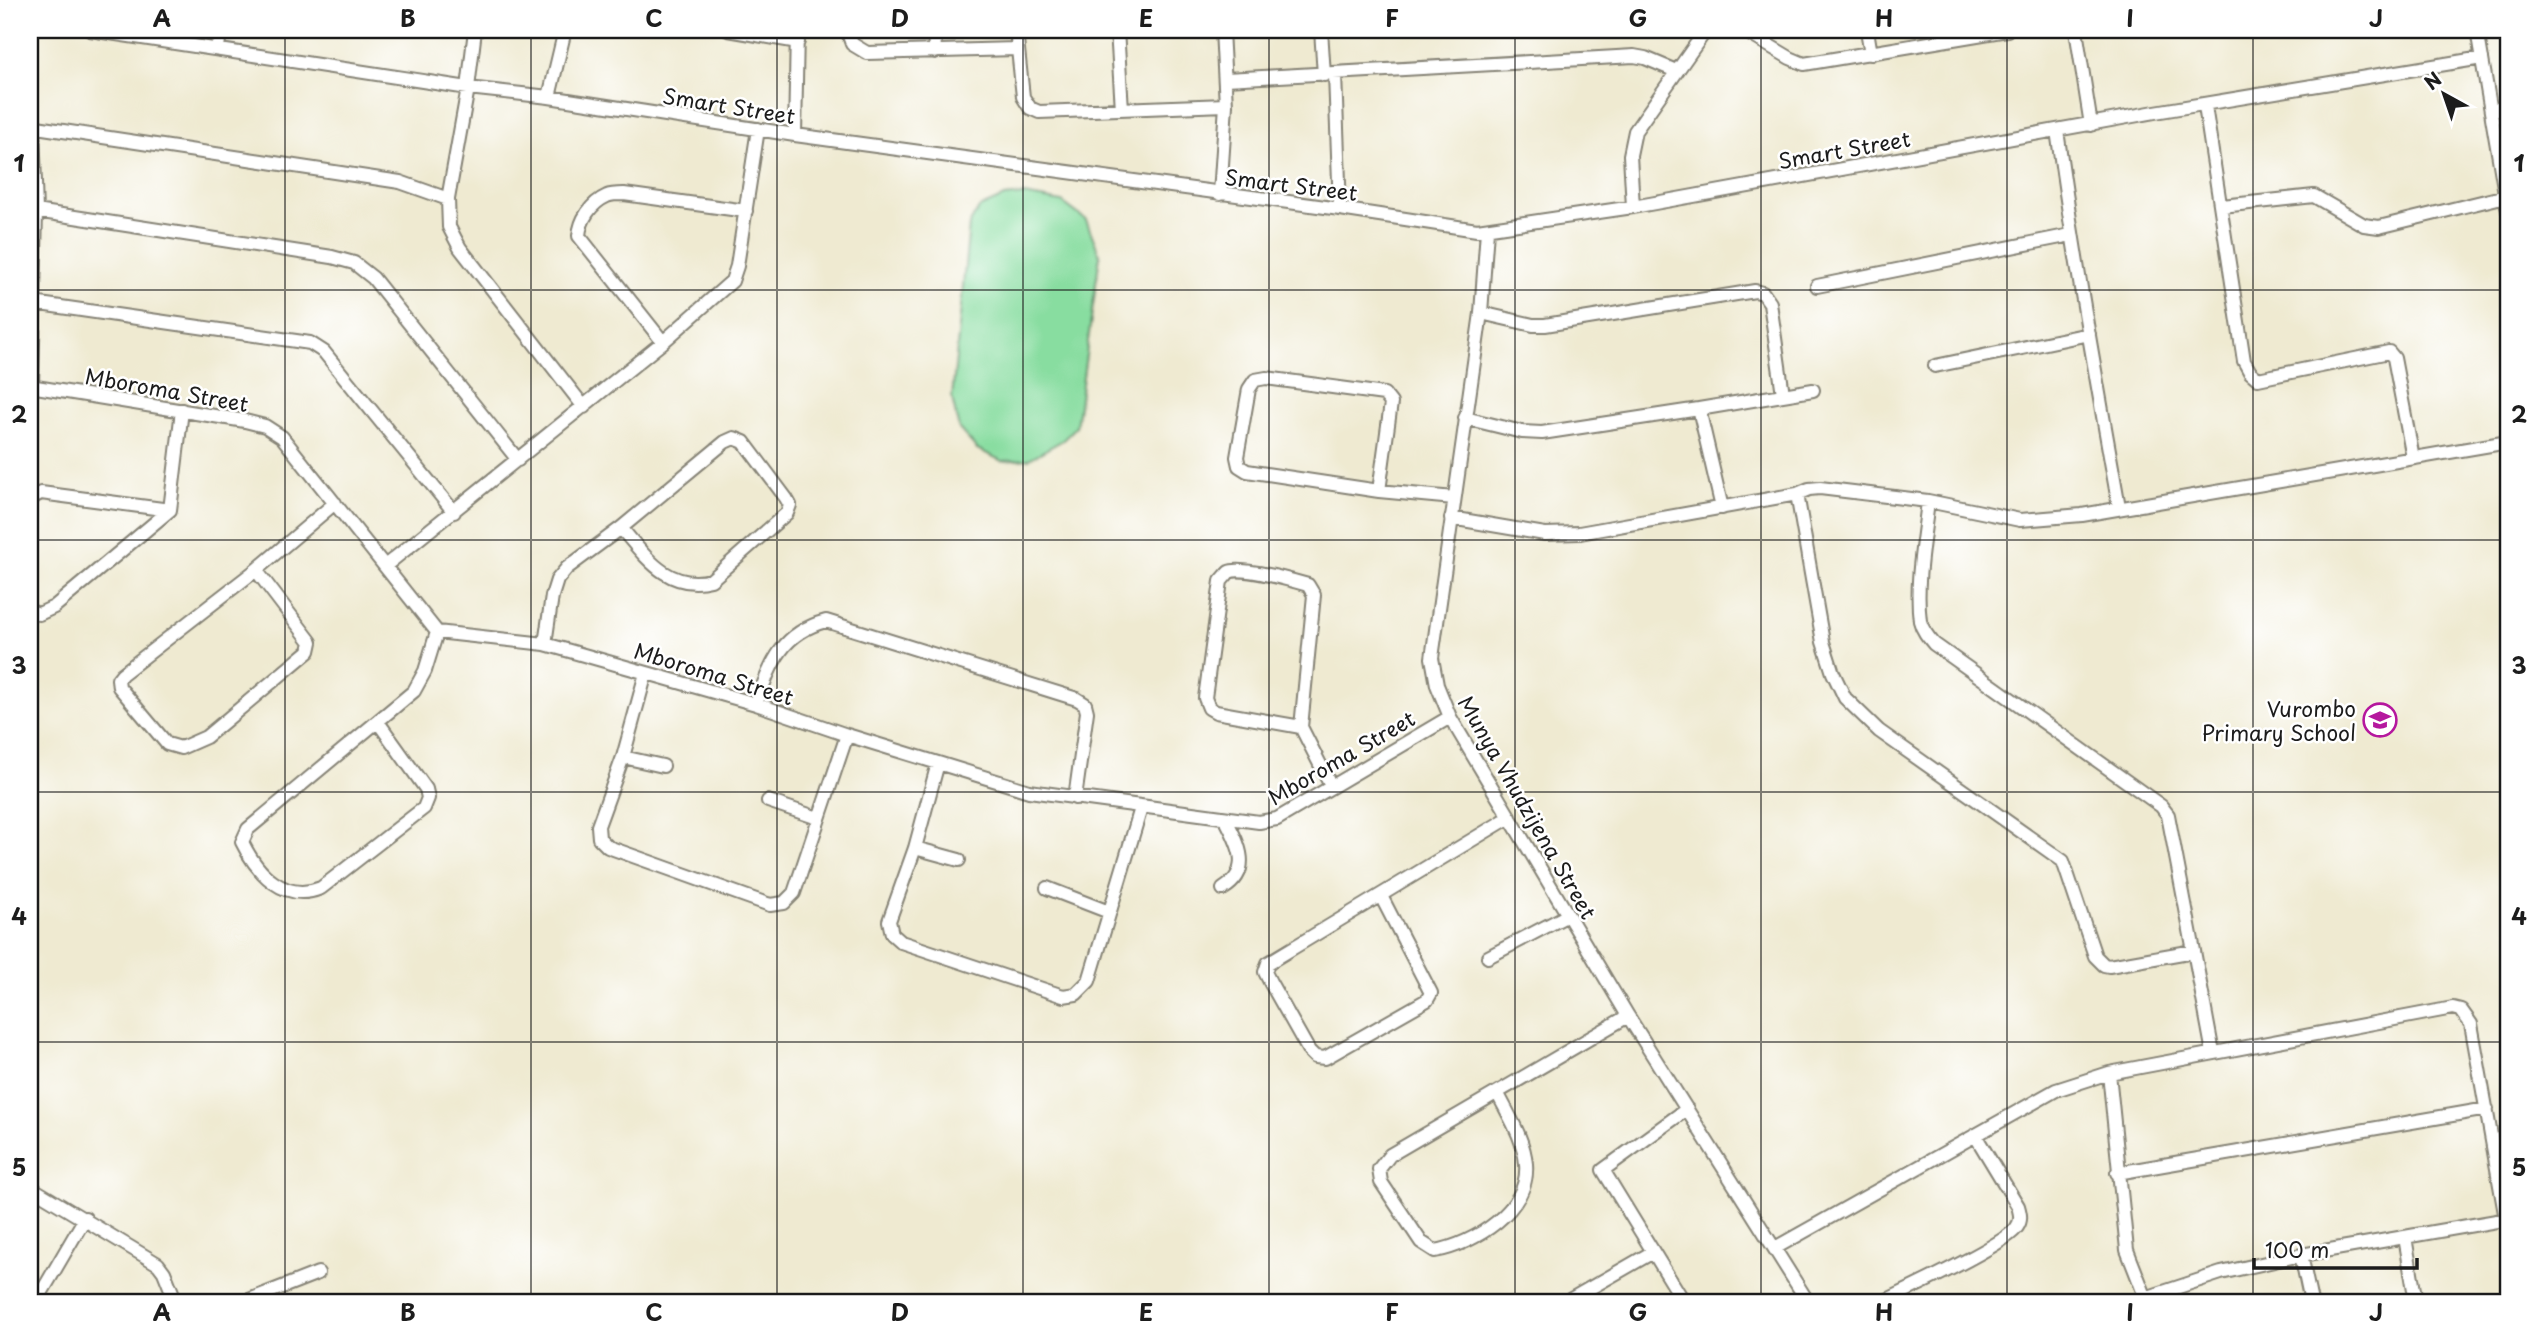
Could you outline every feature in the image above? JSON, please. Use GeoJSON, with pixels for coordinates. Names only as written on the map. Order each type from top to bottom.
{"type":"FeatureCollection","features":[{"type":"Feature","properties":{"kind":"street","name":"Smart Street"},"geometry":{"type":"LineString","coordinates":[[90,30],[468,88],[549,97],[795,135],[1477,230],[1633,207],[2482,58]]}},
{"type":"Feature","properties":{"kind":"street"},"geometry":{"type":"LineString","coordinates":[[218,48],[220,30]]}},
{"type":"Feature","properties":{"kind":"street"},"geometry":{"type":"LineString","coordinates":[[475,30],[468,88],[447,199],[449,227],[460,248],[584,407]]}},
{"type":"Feature","properties":{"kind":"street"},"geometry":{"type":"LineString","coordinates":[[549,97],[565,30]]}},
{"type":"Feature","properties":{"kind":"street"},"geometry":{"type":"LineString","coordinates":[[728,30],[797,36],[795,135]]}},
{"type":"Feature","properties":{"kind":"street"},"geometry":{"type":"LineString","coordinates":[[847,30],[852,44],[867,53],[1016,49]]}},
{"type":"Feature","properties":{"kind":"street"},"geometry":{"type":"LineString","coordinates":[[934,30],[935,52]]}},
{"type":"Feature","properties":{"kind":"street"},"geometry":{"type":"LineString","coordinates":[[1016,30],[1023,97],[1030,108],[1039,112],[1226,105]]}},
{"type":"Feature","properties":{"kind":"street"},"geometry":{"type":"LineString","coordinates":[[1117,30],[1122,109]]}},
{"type":"Feature","properties":{"kind":"street"},"geometry":{"type":"LineString","coordinates":[[1220,194],[1226,105],[1222,30]]}},
{"type":"Feature","properties":{"kind":"street"},"geometry":{"type":"LineString","coordinates":[[1321,30],[1330,75],[1340,209]]}},
{"type":"Feature","properties":{"kind":"street"},"geometry":{"type":"LineString","coordinates":[[1633,207],[1630,155],[1635,131],[1706,30]]}},
{"type":"Feature","properties":{"kind":"street"},"geometry":{"type":"LineString","coordinates":[[1743,30],[1804,64],[2007,30]]}},
{"type":"Feature","properties":{"kind":"street"},"geometry":{"type":"LineString","coordinates":[[1867,30],[1871,54]]}},
{"type":"Feature","properties":{"kind":"street"},"geometry":{"type":"LineString","coordinates":[[2076,30],[2091,125]]}},
{"type":"Feature","properties":{"kind":"street"},"geometry":{"type":"LineString","coordinates":[[2477,30],[2508,211]]}},
{"type":"Feature","properties":{"kind":"street"},"geometry":{"type":"LineString","coordinates":[[1226,79],[1634,56],[1676,71]]}},
{"type":"Feature","properties":{"kind":"street"},"geometry":{"type":"LineString","coordinates":[[2205,106],[2244,361],[2250,372],[2258,379],[2389,352],[2395,358],[2413,458]]}},
{"type":"Feature","properties":{"kind":"street"},"geometry":{"type":"LineString","coordinates":[[2491,110],[2508,107]]}},
{"type":"Feature","properties":{"kind":"street"},"geometry":{"type":"LineString","coordinates":[[31,386],[36,211],[31,126],[400,181],[447,199]]}},
{"type":"Feature","properties":{"kind":"street"},"geometry":{"type":"LineString","coordinates":[[385,566],[584,407],[732,281],[747,211],[758,129]]}},
{"type":"Feature","properties":{"kind":"street"},"geometry":{"type":"LineString","coordinates":[[2057,131],[2071,235],[2119,507]]}},
{"type":"Feature","properties":{"kind":"street"},"geometry":{"type":"LineString","coordinates":[[663,342],[579,236],[580,223],[591,209],[607,196],[624,194],[747,211]]}},
{"type":"Feature","properties":{"kind":"street"},"geometry":{"type":"LineString","coordinates":[[2222,206],[2314,196],[2364,225],[2379,228],[2506,196]]}},
{"type":"Feature","properties":{"kind":"street"},"geometry":{"type":"LineString","coordinates":[[36,211],[331,257],[354,263],[373,278],[518,460]]}},
{"type":"Feature","properties":{"kind":"street","name":"Munya Vhudzijena Street"},"geometry":{"type":"LineString","coordinates":[[1487,230],[1481,313],[1432,658],[1437,685],[1450,717],[1628,1016],[1808,1302]]}},
{"type":"Feature","properties":{"kind":"street"},"geometry":{"type":"LineString","coordinates":[[1816,285],[2071,235]]}},
{"type":"Feature","properties":{"kind":"street"},"geometry":{"type":"LineString","coordinates":[[1481,313],[1545,325],[1755,291],[1763,293],[1770,303],[1783,394]]}},
{"type":"Feature","properties":{"kind":"street"},"geometry":{"type":"LineString","coordinates":[[33,303],[310,343],[324,352],[454,512]]}},
{"type":"Feature","properties":{"kind":"street"},"geometry":{"type":"LineString","coordinates":[[1935,366],[2089,334]]}},
{"type":"Feature","properties":{"kind":"street"},"geometry":{"type":"LineString","coordinates":[[1379,491],[1391,403],[1384,394],[1266,379],[1255,380],[1249,389],[1237,457],[1239,466],[1247,471],[1379,491],[1454,498]]}},
{"type":"Feature","properties":{"kind":"street","name":"Mboroma Street"},"geometry":{"type":"LineString","coordinates":[[31,386],[265,426],[282,437],[437,632],[545,644],[756,704],[847,735],[1029,790],[1141,808],[1259,822],[1277,819],[1450,717]]}},
{"type":"Feature","properties":{"kind":"street"},"geometry":{"type":"LineString","coordinates":[[1465,418],[1522,432],[1542,433],[1813,390]]}},
{"type":"Feature","properties":{"kind":"street"},"geometry":{"type":"LineString","coordinates":[[1699,409],[1722,508]]}},
{"type":"Feature","properties":{"kind":"street"},"geometry":{"type":"LineString","coordinates":[[30,611],[39,614],[54,607],[170,510],[182,410]]}},
{"type":"Feature","properties":{"kind":"street"},"geometry":{"type":"LineString","coordinates":[[545,644],[552,596],[557,580],[567,568],[621,528],[725,442],[734,438],[744,442],[790,505],[787,513],[711,580],[697,583],[656,569],[621,528]]}},
{"type":"Feature","properties":{"kind":"street"},"geometry":{"type":"LineString","coordinates":[[1451,518],[1545,534],[1568,533],[1615,528],[1821,488],[1928,501],[2025,520],[2082,515],[2508,442]]}},
{"type":"Feature","properties":{"kind":"street"},"geometry":{"type":"LineString","coordinates":[[30,503],[33,497],[41,493],[170,510]]}},
{"type":"Feature","properties":{"kind":"street"},"geometry":{"type":"LineString","coordinates":[[1797,494],[1824,642],[1833,673],[1845,698],[1879,730],[2063,861],[2095,956],[2104,965],[2194,951]]}},
{"type":"Feature","properties":{"kind":"street"},"geometry":{"type":"LineString","coordinates":[[1928,501],[1920,582],[1920,622],[1925,634],[1934,644],[2161,806],[2168,815],[2213,1054]]}},
{"type":"Feature","properties":{"kind":"street"},"geometry":{"type":"LineString","coordinates":[[256,570],[311,642],[309,651],[206,737],[181,748],[167,744],[119,687],[118,679],[256,570],[335,503]]}},
{"type":"Feature","properties":{"kind":"street"},"geometry":{"type":"LineString","coordinates":[[1301,727],[1216,712],[1209,708],[1205,698],[1206,685],[1221,581],[1227,573],[1238,570],[1298,582],[1308,585],[1314,595],[1301,727],[1331,786]]}},
{"type":"Feature","properties":{"kind":"street"},"geometry":{"type":"LineString","coordinates":[[756,704],[773,659],[781,648],[814,624],[827,621],[1077,699],[1085,704],[1087,712],[1076,798]]}},
{"type":"Feature","properties":{"kind":"street"},"geometry":{"type":"LineString","coordinates":[[378,722],[426,789],[428,798],[424,808],[321,888],[310,892],[284,890],[272,883],[249,856],[242,842],[248,829],[414,691],[420,682],[437,632]]}},
{"type":"Feature","properties":{"kind":"street"},"geometry":{"type":"LineString","coordinates":[[646,673],[622,757],[598,826],[600,838],[608,847],[770,905],[784,903],[794,893],[847,735]]}},
{"type":"Feature","properties":{"kind":"street"},"geometry":{"type":"LineString","coordinates":[[622,757],[663,766]]}},
{"type":"Feature","properties":{"kind":"street"},"geometry":{"type":"LineString","coordinates":[[938,763],[915,848],[889,921],[892,934],[901,942],[1063,996],[1076,994],[1089,981],[1141,808]]}},
{"type":"Feature","properties":{"kind":"street"},"geometry":{"type":"LineString","coordinates":[[768,801],[818,818]]}},
{"type":"Feature","properties":{"kind":"street"},"geometry":{"type":"LineString","coordinates":[[1381,896],[1431,993],[1427,1000],[1325,1058],[1315,1058],[1265,972],[1268,963],[1510,817]]}},
{"type":"Feature","properties":{"kind":"street"},"geometry":{"type":"LineString","coordinates":[[1223,889],[1235,882],[1241,867],[1238,845],[1225,818]]}},
{"type":"Feature","properties":{"kind":"street"},"geometry":{"type":"LineString","coordinates":[[915,848],[959,860]]}},
{"type":"Feature","properties":{"kind":"street"},"geometry":{"type":"LineString","coordinates":[[1047,888],[1109,912]]}},
{"type":"Feature","properties":{"kind":"street"},"geometry":{"type":"LineString","coordinates":[[1488,957],[1568,915]]}},
{"type":"Feature","properties":{"kind":"street"},"geometry":{"type":"LineString","coordinates":[[1775,1248],[2056,1090],[2109,1073],[2453,1008],[2461,1010],[2471,1024],[2507,1219],[2301,1255],[2221,1273],[2133,1302]]}},
{"type":"Feature","properties":{"kind":"street"},"geometry":{"type":"LineString","coordinates":[[1498,1094],[1522,1143],[1527,1167],[1521,1190],[1510,1211],[1483,1233],[1455,1247],[1435,1251],[1421,1242],[1381,1182],[1379,1168],[1390,1155],[1628,1016]]}},
{"type":"Feature","properties":{"kind":"street"},"geometry":{"type":"LineString","coordinates":[[2109,1073],[2117,1173],[2127,1250],[2145,1296]]}},
{"type":"Feature","properties":{"kind":"street"},"geometry":{"type":"LineString","coordinates":[[1684,1302],[1603,1170],[1687,1109]]}},
{"type":"Feature","properties":{"kind":"street"},"geometry":{"type":"LineString","coordinates":[[2117,1173],[2487,1109]]}},
{"type":"Feature","properties":{"kind":"street"},"geometry":{"type":"LineString","coordinates":[[1883,1302],[1998,1242],[2019,1225],[2021,1215],[2018,1206],[1975,1135]]}},
{"type":"Feature","properties":{"kind":"street"},"geometry":{"type":"LineString","coordinates":[[30,1187],[158,1264],[176,1302]]}},
{"type":"Feature","properties":{"kind":"street"},"geometry":{"type":"LineString","coordinates":[[36,1302],[85,1218]]}},
{"type":"Feature","properties":{"kind":"street"},"geometry":{"type":"LineString","coordinates":[[2405,1237],[2416,1302]]}},
{"type":"Feature","properties":{"kind":"street"},"geometry":{"type":"LineString","coordinates":[[1566,1302],[1653,1252]]}},
{"type":"Feature","properties":{"kind":"street"},"geometry":{"type":"LineString","coordinates":[[2301,1255],[2311,1302]]}},
{"type":"Feature","properties":{"kind":"street"},"geometry":{"type":"LineString","coordinates":[[244,1302],[318,1273]]}},
{"type":"Feature","properties":{"kind":"green space"},"geometry":{"type":"Polygon","coordinates":[[[1024,195],[1062,202],[1086,220],[1100,255],[1076,427],[1063,440],[1029,459],[1002,461],[977,449],[959,429],[952,398],[969,225],[979,208],[1004,197],[1024,195]]]}},
{"type":"Feature","properties":{"kind":"place","name":"Vurombo Primary School"},"geometry":{"type":"Point","coordinates":[2380,720]}}]}
